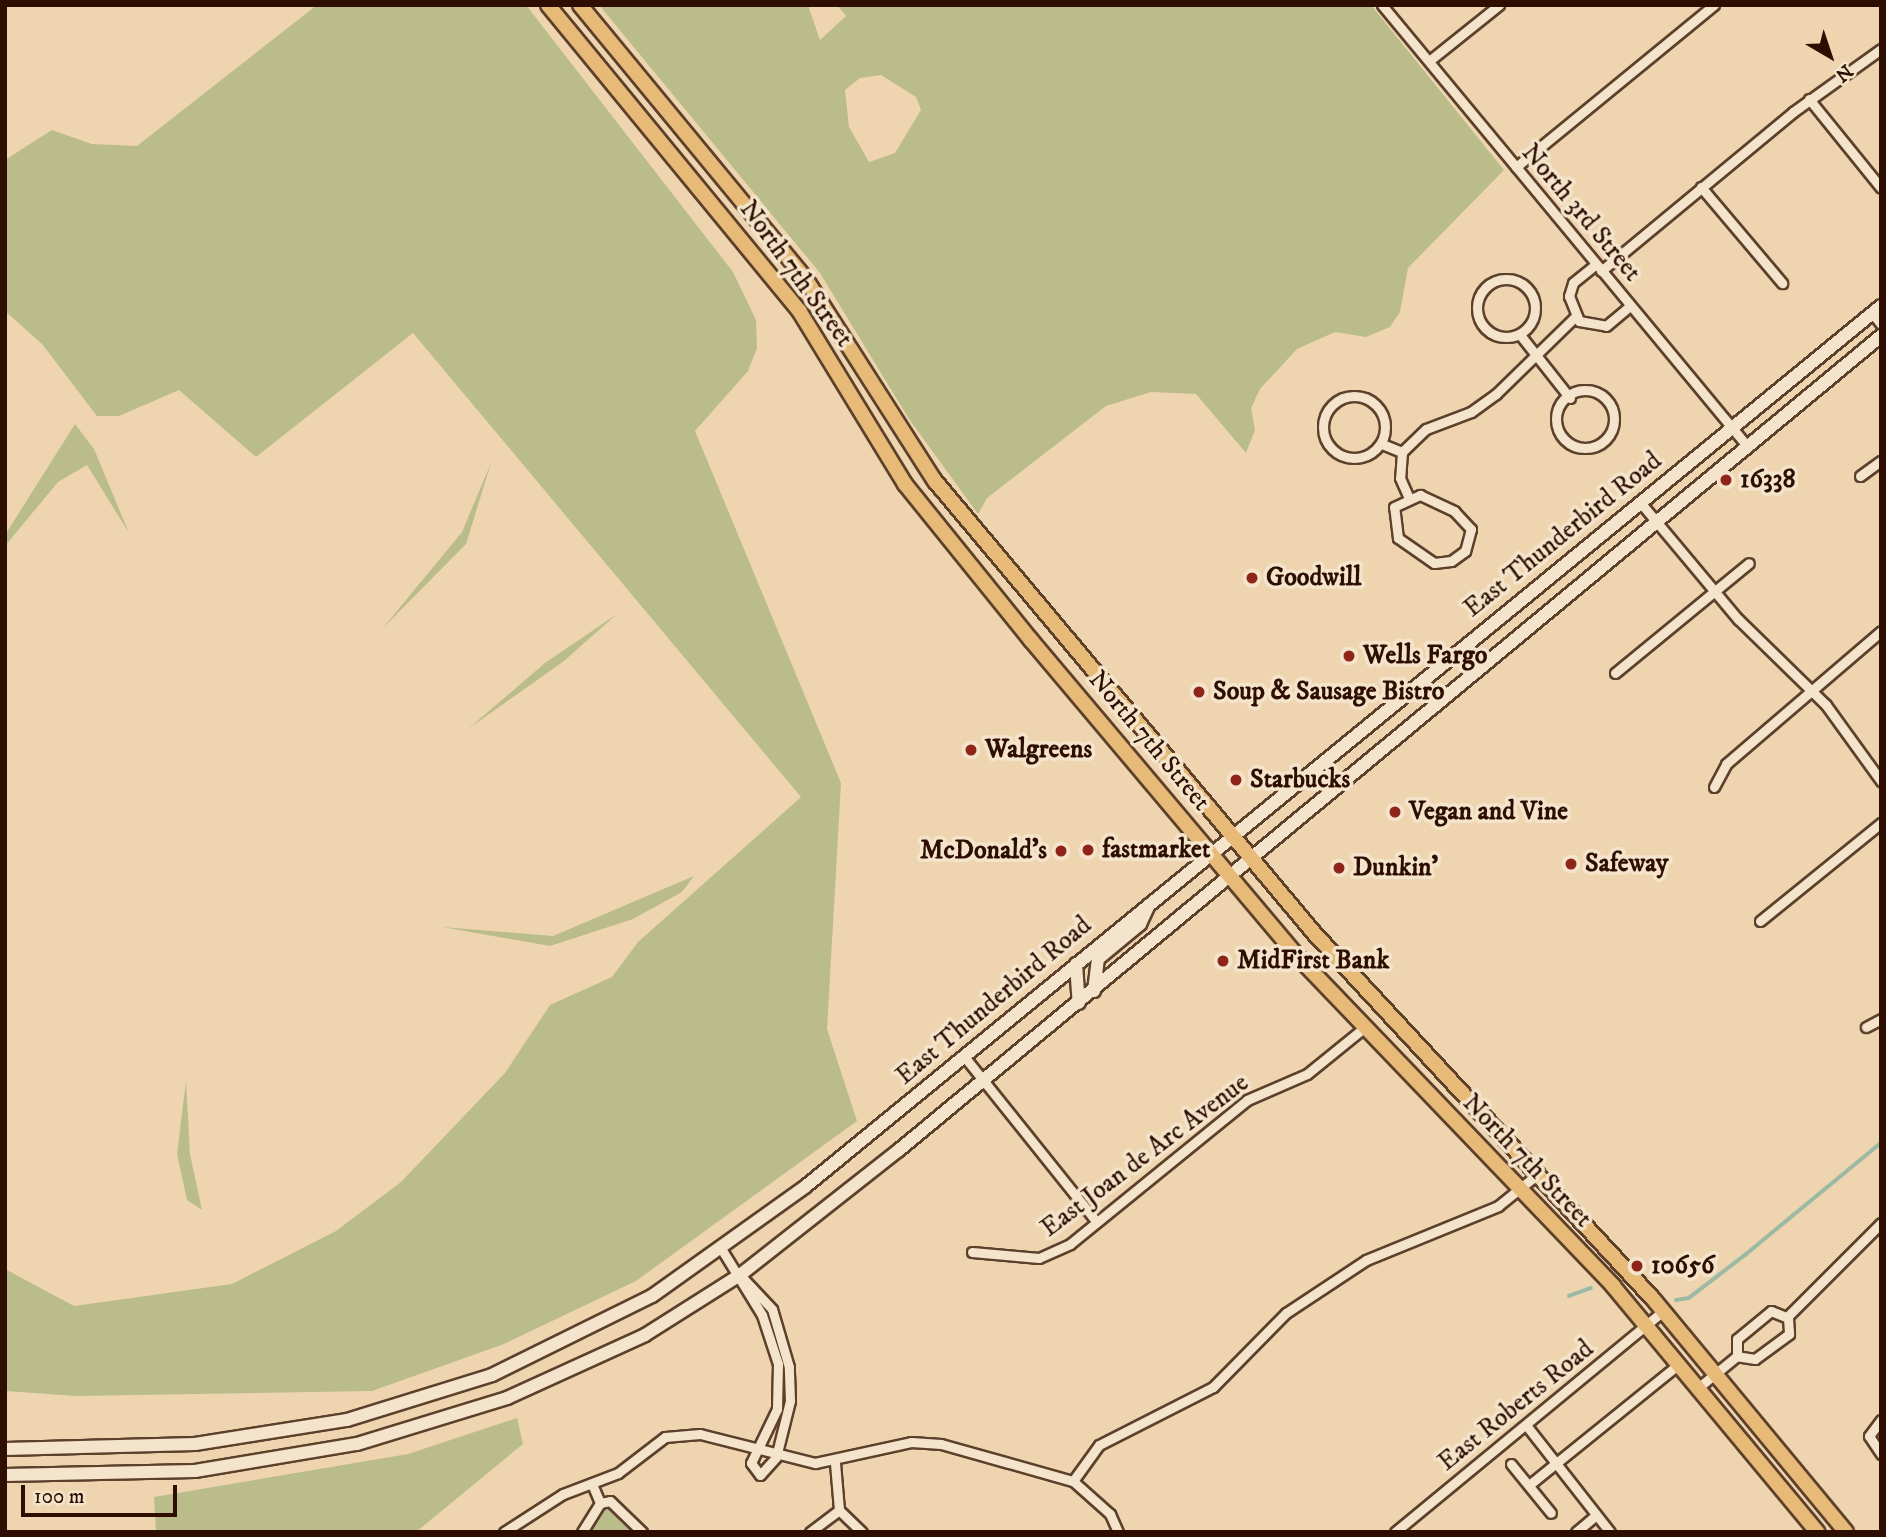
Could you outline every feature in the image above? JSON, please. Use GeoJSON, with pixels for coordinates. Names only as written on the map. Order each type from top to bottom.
{"type":"FeatureCollection","features":[{"type":"Feature","properties":{"kind":"main road","name":"North 7th Street"},"geometry":{"type":"LineString","coordinates":[[548,5],[800,312],[907,488],[1232,878],[1365,1027],[1647,1326],[1817,1532]]}},
{"type":"Feature","properties":{"kind":"main road","name":"North 7th Street"},"geometry":{"type":"LineString","coordinates":[[580,5],[805,278],[935,481],[1253,860],[1663,1311],[1846,1532]]}},
{"type":"Feature","properties":{"kind":"main road","name":"East Thunderbird Road"},"geometry":{"type":"LineString","coordinates":[[5,1449],[208,1443],[401,1407],[570,1340],[722,1250],[1876,309]]}},
{"type":"Feature","properties":{"kind":"main road","name":"East Thunderbird Road"},"geometry":{"type":"LineString","coordinates":[[5,1475],[195,1471],[301,1457],[409,1431],[593,1361],[740,1275],[984,1081],[1232,878],[1881,336]]}},
{"type":"Feature","properties":{"kind":"main road"},"geometry":{"type":"LineString","coordinates":[[1094,991],[1098,959],[1140,924],[1152,900]]}},
{"type":"Feature","properties":{"kind":"main road"},"geometry":{"type":"LineString","coordinates":[[1076,964],[1079,1003]]}},
{"type":"Feature","properties":{"kind":"street","name":"North 3rd Street"},"geometry":{"type":"LineString","coordinates":[[1382,5],[1748,447]]}},
{"type":"Feature","properties":{"kind":"street"},"geometry":{"type":"LineString","coordinates":[[1429,61],[1499,5]]}},
{"type":"Feature","properties":{"kind":"street"},"geometry":{"type":"LineString","coordinates":[[1516,167],[1714,5]]}},
{"type":"Feature","properties":{"kind":"street"},"geometry":{"type":"LineString","coordinates":[[1630,306],[1606,326],[1592,327],[1576,316],[1569,296],[1573,283],[1598,268],[1702,187],[1809,99],[1881,49]]}},
{"type":"Feature","properties":{"kind":"street"},"geometry":{"type":"LineString","coordinates":[[1809,99],[1881,188]]}},
{"type":"Feature","properties":{"kind":"street"},"geometry":{"type":"LineString","coordinates":[[1702,187],[1782,283]]}},
{"type":"Feature","properties":{"kind":"street"},"geometry":{"type":"LineString","coordinates":[[1514,275],[1533,297],[1521,336],[1500,339],[1479,317],[1476,302],[1497,279],[1514,275]]}},
{"type":"Feature","properties":{"kind":"street"},"geometry":{"type":"LineString","coordinates":[[1876,309],[1881,324]]}},
{"type":"Feature","properties":{"kind":"street"},"geometry":{"type":"LineString","coordinates":[[1408,496],[1400,478],[1402,452],[1426,429],[1482,405],[1533,353],[1576,316]]}},
{"type":"Feature","properties":{"kind":"street"},"geometry":{"type":"LineString","coordinates":[[1521,336],[1570,398]]}},
{"type":"Feature","properties":{"kind":"street"},"geometry":{"type":"LineString","coordinates":[[1588,387],[1610,401],[1611,428],[1598,447],[1578,450],[1556,431],[1570,398],[1588,387]]}},
{"type":"Feature","properties":{"kind":"street"},"geometry":{"type":"LineString","coordinates":[[1346,396],[1364,399],[1386,420],[1382,444],[1363,456],[1345,456],[1321,435],[1321,417],[1346,396]]}},
{"type":"Feature","properties":{"kind":"street"},"geometry":{"type":"LineString","coordinates":[[1382,444],[1402,452]]}},
{"type":"Feature","properties":{"kind":"street"},"geometry":{"type":"LineString","coordinates":[[1860,476],[1881,461]]}},
{"type":"Feature","properties":{"kind":"street"},"geometry":{"type":"LineString","coordinates":[[1420,495],[1465,521],[1472,538],[1465,551],[1434,563],[1407,547],[1391,521],[1394,507],[1408,496],[1420,495]]}},
{"type":"Feature","properties":{"kind":"street"},"geometry":{"type":"LineString","coordinates":[[1640,502],[1714,592],[1814,692],[1881,782]]}},
{"type":"Feature","properties":{"kind":"street"},"geometry":{"type":"LineString","coordinates":[[1615,673],[1749,563]]}},
{"type":"Feature","properties":{"kind":"street"},"geometry":{"type":"LineString","coordinates":[[1714,787],[1726,764],[1814,692],[1881,631]]}},
{"type":"Feature","properties":{"kind":"street"},"geometry":{"type":"LineString","coordinates":[[1760,921],[1881,823]]}},
{"type":"Feature","properties":{"kind":"street"},"geometry":{"type":"LineString","coordinates":[[1866,1027],[1881,1019]]}},
{"type":"Feature","properties":{"kind":"street","name":"East Joan de Arc Avenue"},"geometry":{"type":"LineString","coordinates":[[972,1252],[1039,1258],[1070,1244],[1247,1100],[1307,1074],[1365,1027]]}},
{"type":"Feature","properties":{"kind":"street"},"geometry":{"type":"LineString","coordinates":[[963,1055],[1097,1222]]}},
{"type":"Feature","properties":{"kind":"street"},"geometry":{"type":"LineString","coordinates":[[1073,1481],[1099,1445],[1213,1387],[1286,1312],[1366,1260],[1498,1206],[1538,1174]]}},
{"type":"Feature","properties":{"kind":"street"},"geometry":{"type":"LineString","coordinates":[[1699,1387],[1737,1356],[1762,1356],[1788,1334],[1787,1317],[1881,1223]]}},
{"type":"Feature","properties":{"kind":"street"},"geometry":{"type":"LineString","coordinates":[[722,1250],[740,1275],[772,1309],[789,1367],[790,1379],[776,1457],[760,1475],[751,1466],[777,1409],[778,1364],[769,1330],[740,1275]]}},
{"type":"Feature","properties":{"kind":"street","name":"East Roberts Road"},"geometry":{"type":"LineString","coordinates":[[1395,1532],[1663,1311]]}},
{"type":"Feature","properties":{"kind":"street"},"geometry":{"type":"LineString","coordinates":[[1737,1356],[1737,1339],[1771,1311],[1787,1317]]}},
{"type":"Feature","properties":{"kind":"street"},"geometry":{"type":"LineString","coordinates":[[1529,1485],[1679,1364]]}},
{"type":"Feature","properties":{"kind":"street"},"geometry":{"type":"LineString","coordinates":[[1881,1420],[1869,1436],[1881,1454]]}},
{"type":"Feature","properties":{"kind":"street"},"geometry":{"type":"LineString","coordinates":[[1526,1425],[1610,1532]]}},
{"type":"Feature","properties":{"kind":"street"},"geometry":{"type":"LineString","coordinates":[[503,1532],[592,1483],[665,1437],[699,1434],[776,1457],[835,1462],[911,1442],[941,1444],[1073,1481],[1111,1514],[1118,1532]]}},
{"type":"Feature","properties":{"kind":"street"},"geometry":{"type":"LineString","coordinates":[[835,1462],[839,1510],[862,1532]]}},
{"type":"Feature","properties":{"kind":"street"},"geometry":{"type":"LineString","coordinates":[[1511,1464],[1551,1513]]}},
{"type":"Feature","properties":{"kind":"street"},"geometry":{"type":"LineString","coordinates":[[592,1483],[600,1503]]}},
{"type":"Feature","properties":{"kind":"street"},"geometry":{"type":"LineString","coordinates":[[600,1503],[617,1502],[642,1532]]}},
{"type":"Feature","properties":{"kind":"street"},"geometry":{"type":"LineString","coordinates":[[582,1532],[600,1503]]}},
{"type":"Feature","properties":{"kind":"street"},"geometry":{"type":"LineString","coordinates":[[810,1532],[839,1510]]}},
{"type":"Feature","properties":{"kind":"street"},"geometry":{"type":"LineString","coordinates":[[1576,1532],[1596,1515]]}},
{"type":"Feature","properties":{"kind":"green space"},"geometry":{"type":"Polygon","coordinates":[[[317,5],[526,5],[733,272],[756,320],[757,348],[748,371],[695,431],[841,783],[827,1029],[857,1121],[636,1281],[504,1344],[372,1391],[77,1396],[5,1391],[5,1269],[74,1306],[232,1284],[336,1231],[401,1182],[505,1073],[550,1005],[612,977],[638,942],[801,797],[413,333],[256,457],[179,390],[119,416],[97,416],[42,344],[5,311],[5,160],[52,130],[92,144],[137,146],[317,5]]]}},
{"type":"Feature","properties":{"kind":"green space"},"geometry":{"type":"Polygon","coordinates":[[[599,5],[808,5],[820,40],[846,16],[837,5],[1371,5],[1504,170],[1408,268],[1400,312],[1390,327],[1366,337],[1335,332],[1297,349],[1260,389],[1251,408],[1255,430],[1246,453],[1196,394],[1151,392],[1106,406],[987,498],[978,514],[909,419],[820,273],[599,5]],[[881,75],[860,78],[845,90],[849,127],[869,162],[895,153],[921,110],[916,97],[881,75]]]}},
{"type":"Feature","properties":{"kind":"green space"},"geometry":{"type":"Polygon","coordinates":[[[75,424],[94,449],[129,533],[87,465],[58,482],[5,546],[5,535],[75,424]]]}},
{"type":"Feature","properties":{"kind":"green space"},"geometry":{"type":"Polygon","coordinates":[[[491,463],[466,544],[383,628],[462,532],[491,463]]]}},
{"type":"Feature","properties":{"kind":"green space"},"geometry":{"type":"Polygon","coordinates":[[[617,614],[564,661],[468,729],[545,663],[617,614]]]}},
{"type":"Feature","properties":{"kind":"green space"},"geometry":{"type":"Polygon","coordinates":[[[694,876],[682,892],[633,919],[550,946],[442,927],[553,936],[694,876]]]}},
{"type":"Feature","properties":{"kind":"green space"},"geometry":{"type":"Polygon","coordinates":[[[186,1081],[190,1154],[202,1210],[187,1200],[177,1154],[186,1081]]]}},
{"type":"Feature","properties":{"kind":"green space"},"geometry":{"type":"Polygon","coordinates":[[[517,1418],[523,1444],[416,1532],[156,1532],[154,1497],[408,1454],[517,1418]]]}},
{"type":"Feature","properties":{"kind":"green space"},"geometry":{"type":"Polygon","coordinates":[[[610,1501],[642,1532],[582,1532],[583,1522],[610,1501]]]}},
{"type":"Feature","properties":{"kind":"waterway"},"geometry":{"type":"LineString","coordinates":[[1676,1300],[1689,1298],[1881,1143]]}},
{"type":"Feature","properties":{"kind":"waterway"},"geometry":{"type":"LineString","coordinates":[[1569,1296],[1591,1288]]}},
{"type":"Feature","properties":{"kind":"place","name":"16338"},"geometry":{"type":"Point","coordinates":[1726,480]}},
{"type":"Feature","properties":{"kind":"place","name":"Goodwill"},"geometry":{"type":"Point","coordinates":[1252,578]}},
{"type":"Feature","properties":{"kind":"place","name":"Wells Fargo"},"geometry":{"type":"Point","coordinates":[1349,656]}},
{"type":"Feature","properties":{"kind":"place","name":"Soup & Sausage Bistro"},"geometry":{"type":"Point","coordinates":[1199,692]}},
{"type":"Feature","properties":{"kind":"place","name":"Walgreens"},"geometry":{"type":"Point","coordinates":[971,750]}},
{"type":"Feature","properties":{"kind":"place","name":"Starbucks"},"geometry":{"type":"Point","coordinates":[1236,780]}},
{"type":"Feature","properties":{"kind":"place","name":"Vegan and Vine"},"geometry":{"type":"Point","coordinates":[1395,812]}},
{"type":"Feature","properties":{"kind":"place","name":"fastmarket"},"geometry":{"type":"Point","coordinates":[1088,850]}},
{"type":"Feature","properties":{"kind":"place","name":"McDonald's"},"geometry":{"type":"Point","coordinates":[1061,851]}},
{"type":"Feature","properties":{"kind":"place","name":"Safeway"},"geometry":{"type":"Point","coordinates":[1571,864]}},
{"type":"Feature","properties":{"kind":"place","name":"Dunkin'"},"geometry":{"type":"Point","coordinates":[1339,868]}},
{"type":"Feature","properties":{"kind":"place","name":"MidFirst Bank"},"geometry":{"type":"Point","coordinates":[1223,961]}},
{"type":"Feature","properties":{"kind":"place","name":"10656"},"geometry":{"type":"Point","coordinates":[1637,1266]}}]}
